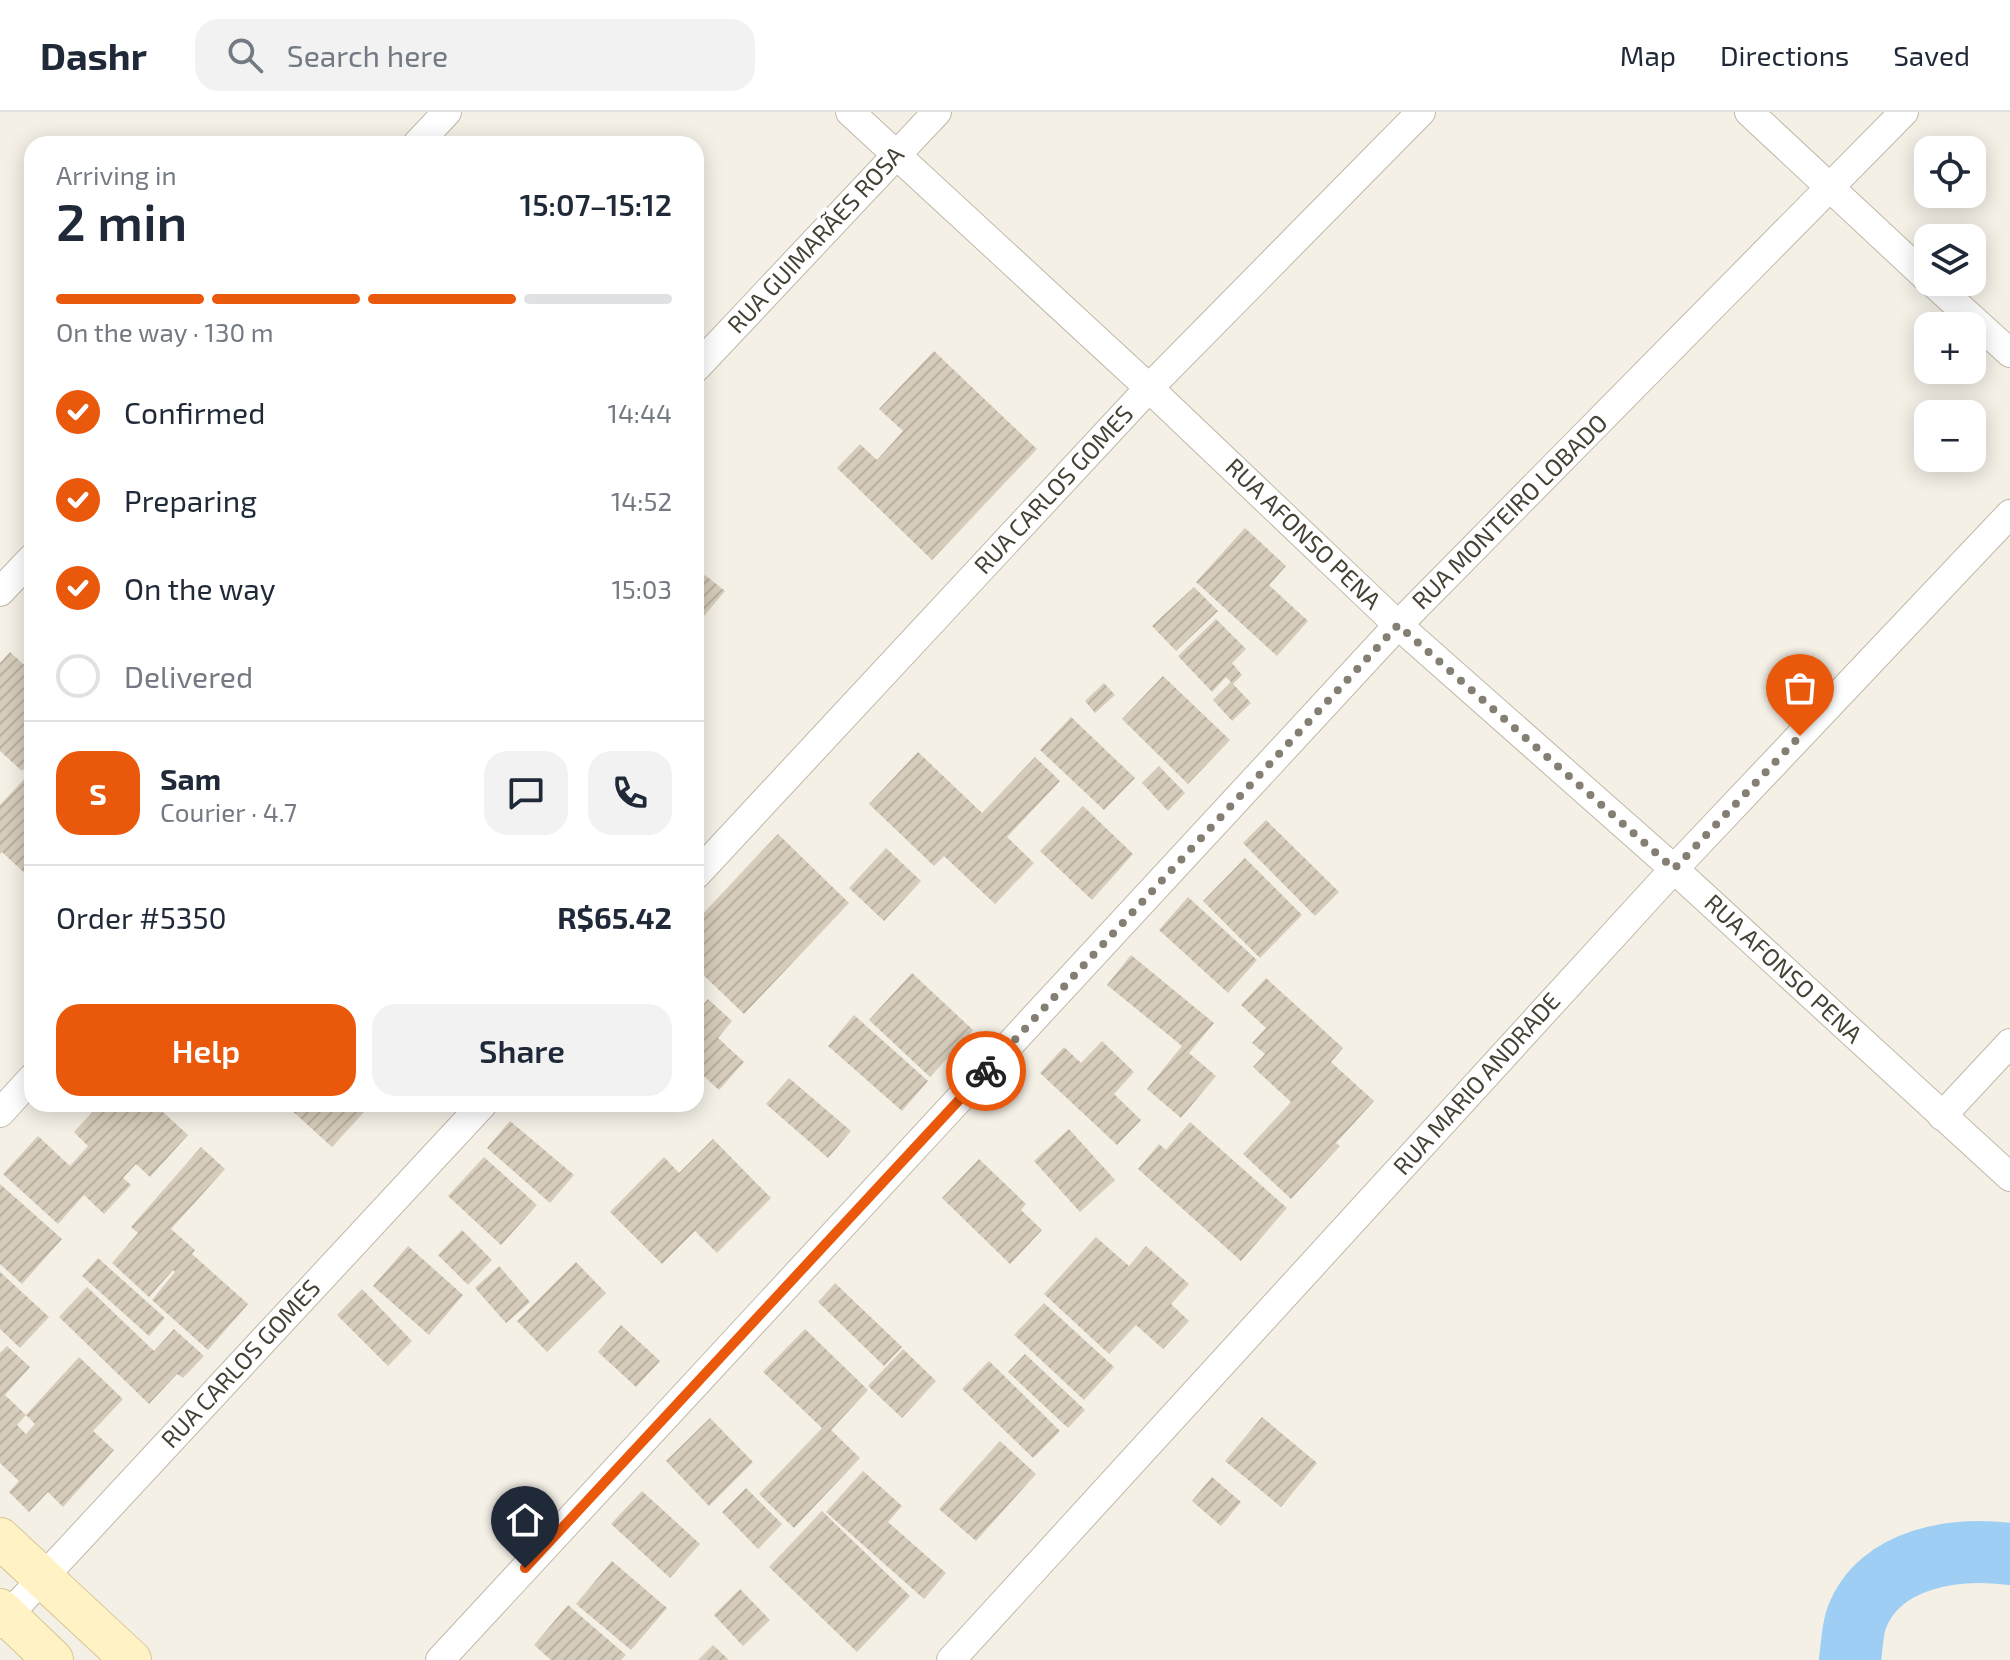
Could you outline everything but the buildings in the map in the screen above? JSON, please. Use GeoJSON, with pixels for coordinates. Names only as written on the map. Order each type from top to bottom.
{"type":"FeatureCollection","features":[{"type":"Feature","properties":{"kind":"street"},"geometry":{"type":"LineString","coordinates":[[424,136],[447,112]]}},
{"type":"Feature","properties":{"kind":"street","name":"RUA AFONSO PENA"},"geometry":{"type":"LineString","coordinates":[[850,112],[1149,388],[1398,625],[1674,869],[2010,1177]]}},
{"type":"Feature","properties":{"kind":"street","name":"RUA GUIMARÃES ROSA"},"geometry":{"type":"LineString","coordinates":[[704,359],[937,112]]}},
{"type":"Feature","properties":{"kind":"street","name":"RUA CARLOS GOMES"},"geometry":{"type":"LineString","coordinates":[[704,866],[1149,388],[1421,112]]}},
{"type":"Feature","properties":{"kind":"street"},"geometry":{"type":"LineString","coordinates":[[1749,112],[1914,266]]}},
{"type":"Feature","properties":{"kind":"street","name":"RUA MONTEIRO LOBADO"},"geometry":{"type":"LineString","coordinates":[[440,1660],[1398,625],[1904,112]]}},
{"type":"Feature","properties":{"kind":"street"},"geometry":{"type":"LineString","coordinates":[[1948,296],[2010,353]]}},
{"type":"Feature","properties":{"kind":"street","name":"RUA MARIO ANDRADE"},"geometry":{"type":"LineString","coordinates":[[951,1660],[1674,869],[2010,514]]}},
{"type":"Feature","properties":{"kind":"street"},"geometry":{"type":"LineString","coordinates":[[0,592],[24,566]]}},
{"type":"Feature","properties":{"kind":"street"},"geometry":{"type":"LineString","coordinates":[[1942,1116],[2010,1043]]}},
{"type":"Feature","properties":{"kind":"street"},"geometry":{"type":"LineString","coordinates":[[0,1113],[24,1087]]}},
{"type":"Feature","properties":{"kind":"street","name":"RUA CARLOS GOMES"},"geometry":{"type":"LineString","coordinates":[[2,1616],[43,1577],[476,1112]]}},
{"type":"Feature","properties":{"kind":"street"},"geometry":{"type":"LineString","coordinates":[[0,1538],[131,1660]]}},
{"type":"Feature","properties":{"kind":"street"},"geometry":{"type":"LineString","coordinates":[[2,1616],[53,1660]]}},
{"type":"Feature","properties":{"kind":"waterway"},"geometry":{"type":"LineString","coordinates":[[1850,1660],[1855,1622],[1868,1597],[1883,1581],[1901,1569],[1943,1555],[2010,1554]]}},
{"type":"Feature","properties":{"kind":"way so far"},"geometry":{"type":"LineString","coordinates":[[986,1071],[1398,625],[1674,869],[1800,736]]}},
{"type":"Feature","properties":{"kind":"route"},"geometry":{"type":"LineString","coordinates":[[525,1568],[986,1071]]}}]}
